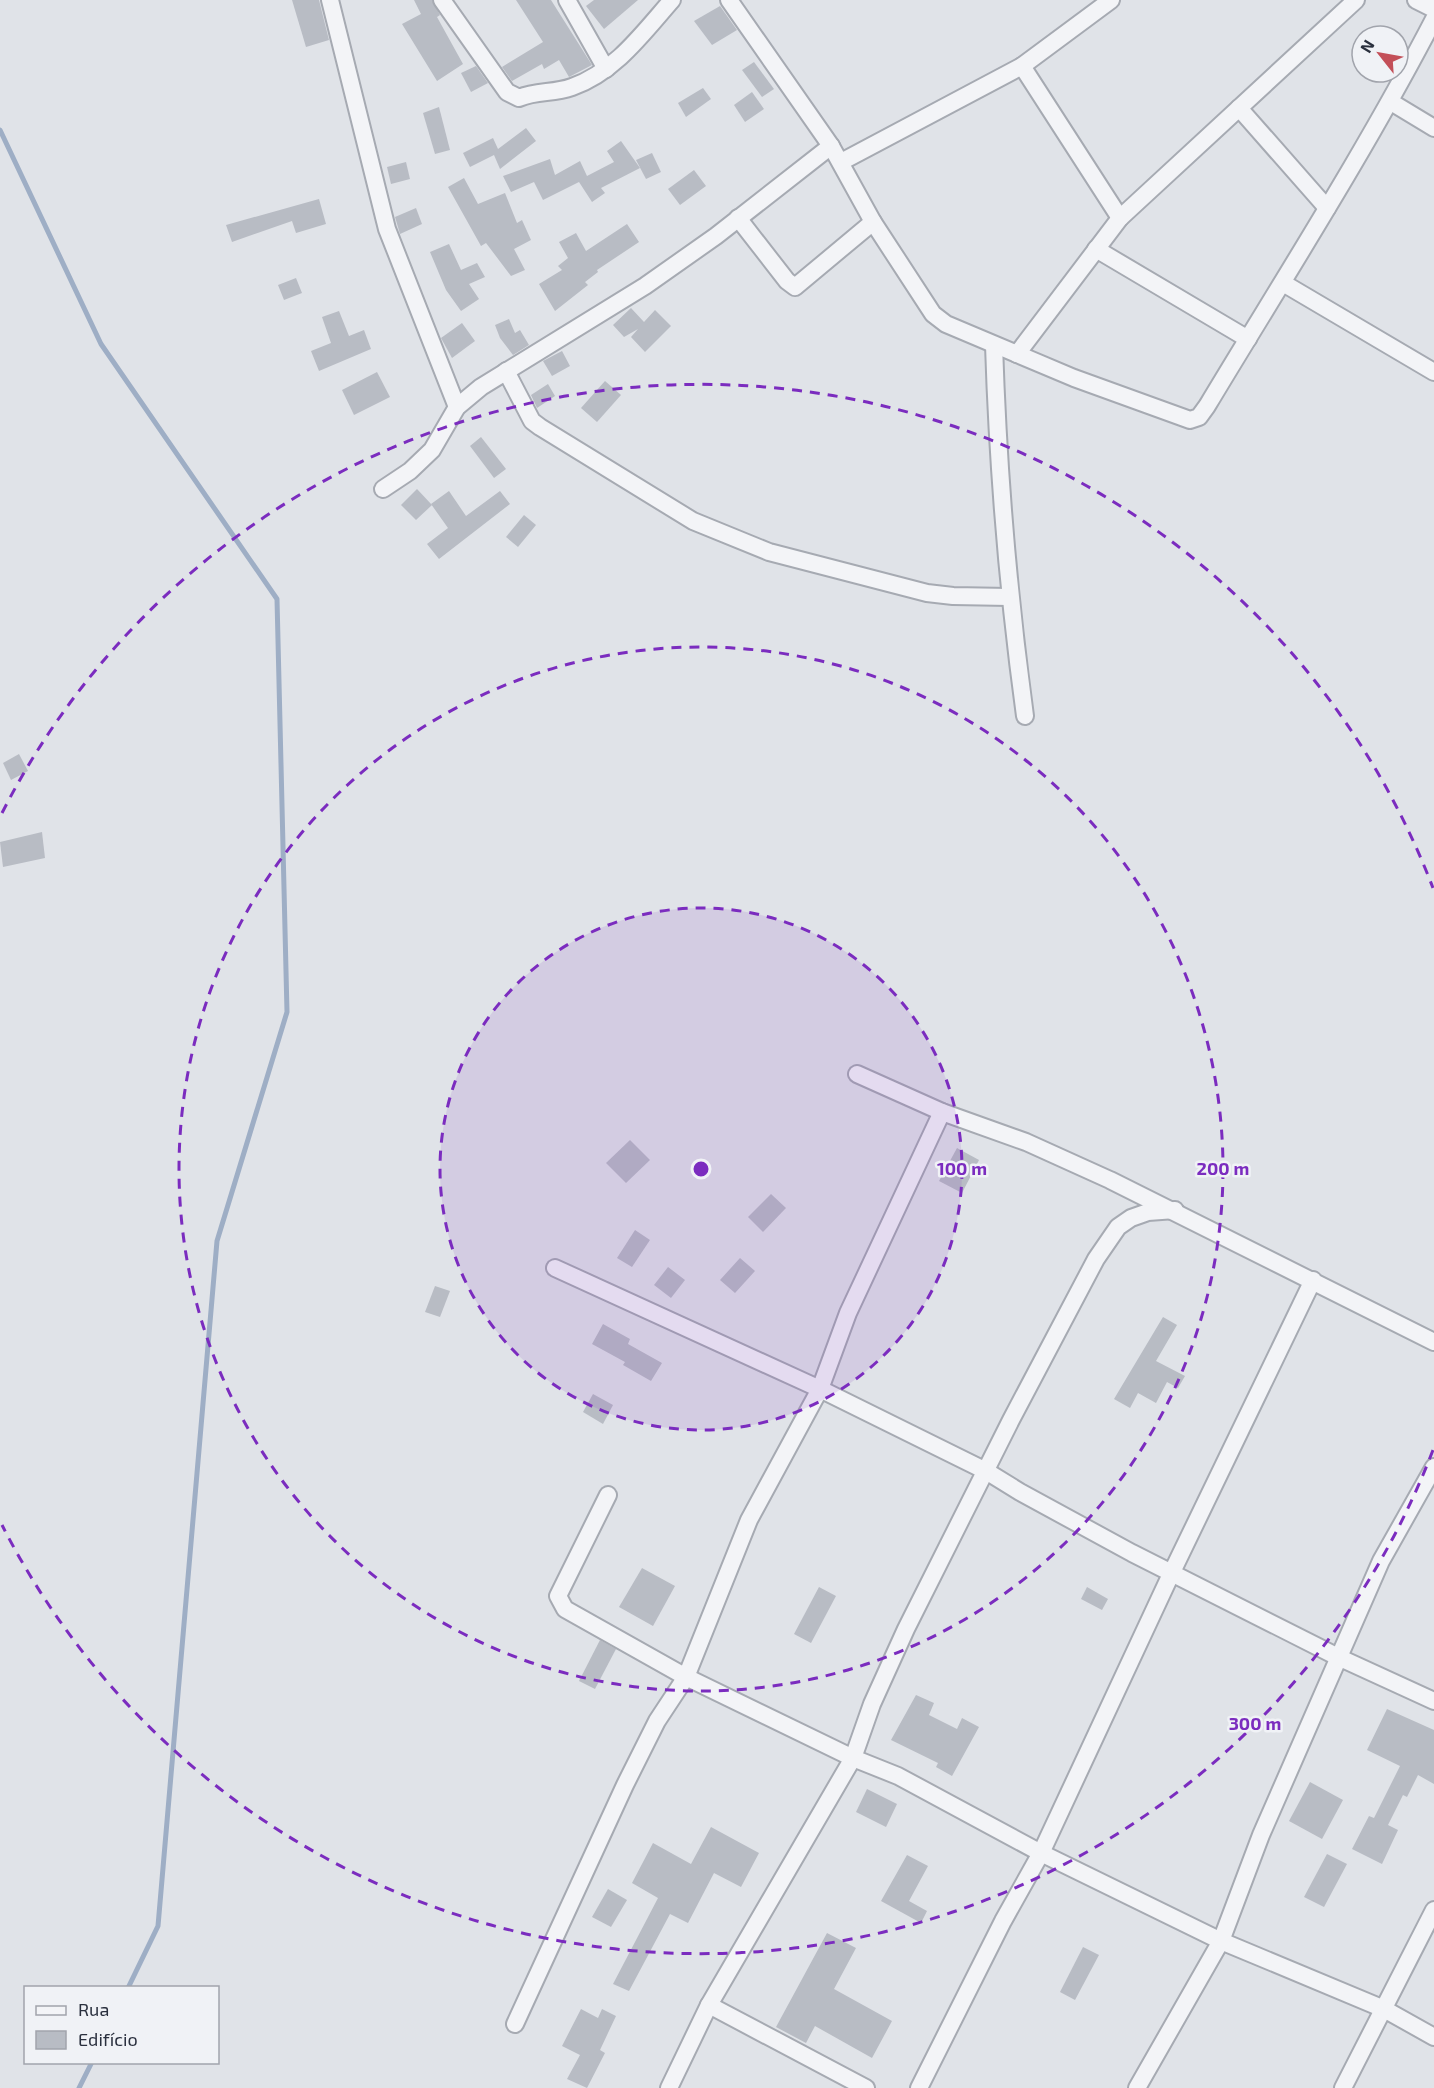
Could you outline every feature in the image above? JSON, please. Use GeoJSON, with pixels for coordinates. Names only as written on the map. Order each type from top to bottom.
{"type":"FeatureCollection","features":[{"type":"Feature","properties":{"kind":"street"},"geometry":{"type":"LineString","coordinates":[[330,0],[387,229],[457,407]]}},
{"type":"Feature","properties":{"kind":"street"},"geometry":{"type":"LineString","coordinates":[[442,0],[513,97],[539,91],[556,93],[577,86],[606,69],[623,56],[672,0]]}},
{"type":"Feature","properties":{"kind":"street"},"geometry":{"type":"LineString","coordinates":[[567,0],[606,69]]}},
{"type":"Feature","properties":{"kind":"street"},"geometry":{"type":"LineString","coordinates":[[729,0],[831,146],[873,222],[933,314],[946,324],[994,345],[1138,403],[1190,420],[1199,417],[1207,406],[1283,283],[1391,102],[1434,19]]}},
{"type":"Feature","properties":{"kind":"street"},"geometry":{"type":"LineString","coordinates":[[841,162],[1022,66],[1111,0]]}},
{"type":"Feature","properties":{"kind":"street"},"geometry":{"type":"LineString","coordinates":[[1017,354],[1120,218],[1356,0]]}},
{"type":"Feature","properties":{"kind":"street"},"geometry":{"type":"LineString","coordinates":[[1416,0],[1434,9]]}},
{"type":"Feature","properties":{"kind":"street"},"geometry":{"type":"LineString","coordinates":[[1022,66],[1120,218]]}},
{"type":"Feature","properties":{"kind":"street"},"geometry":{"type":"LineString","coordinates":[[1391,102],[1434,128]]}},
{"type":"Feature","properties":{"kind":"street"},"geometry":{"type":"LineString","coordinates":[[1239,108],[1326,208]]}},
{"type":"Feature","properties":{"kind":"street"},"geometry":{"type":"LineString","coordinates":[[384,489],[410,471],[432,450],[457,407],[506,371],[645,286],[831,146]]}},
{"type":"Feature","properties":{"kind":"street"},"geometry":{"type":"LineString","coordinates":[[738,218],[787,281],[795,287],[873,222]]}},
{"type":"Feature","properties":{"kind":"street"},"geometry":{"type":"LineString","coordinates":[[1096,249],[1248,339]]}},
{"type":"Feature","properties":{"kind":"street"},"geometry":{"type":"LineString","coordinates":[[1283,283],[1434,372]]}},
{"type":"Feature","properties":{"kind":"street"},"geometry":{"type":"LineString","coordinates":[[994,345],[997,450],[1009,597],[1025,716]]}},
{"type":"Feature","properties":{"kind":"street"},"geometry":{"type":"LineString","coordinates":[[506,371],[532,421],[693,521],[769,552],[901,588],[952,596],[1009,597]]}},
{"type":"Feature","properties":{"kind":"street"},"geometry":{"type":"LineString","coordinates":[[856,1074],[942,1112],[1026,1142],[1175,1210],[1434,1342]]}},
{"type":"Feature","properties":{"kind":"street"},"geometry":{"type":"LineString","coordinates":[[515,2024],[625,1785],[657,1721],[686,1677],[749,1520],[820,1389],[848,1313],[942,1112]]}},
{"type":"Feature","properties":{"kind":"street"},"geometry":{"type":"LineString","coordinates":[[669,2088],[710,2005],[853,1758],[872,1704],[986,1471],[1109,1239],[1118,1227],[1131,1218],[1148,1212],[1175,1210]]}},
{"type":"Feature","properties":{"kind":"street"},"geometry":{"type":"LineString","coordinates":[[555,1268],[820,1389],[986,1471],[1020,1492],[1338,1657],[1434,1701]]}},
{"type":"Feature","properties":{"kind":"street"},"geometry":{"type":"LineString","coordinates":[[919,2088],[1003,1921],[1041,1853],[1172,1572],[1313,1280]]}},
{"type":"Feature","properties":{"kind":"street"},"geometry":{"type":"LineString","coordinates":[[1137,2088],[1221,1941],[1261,1835],[1381,1561],[1434,1467]]}},
{"type":"Feature","properties":{"kind":"street"},"geometry":{"type":"LineString","coordinates":[[608,1496],[558,1596],[565,1609],[686,1677],[853,1758],[898,1776],[1041,1853],[1221,1941],[1384,2009],[1434,2037]]}},
{"type":"Feature","properties":{"kind":"street"},"geometry":{"type":"LineString","coordinates":[[1343,2088],[1434,1910]]}},
{"type":"Feature","properties":{"kind":"street"},"geometry":{"type":"LineString","coordinates":[[710,2005],[866,2088]]}},
{"type":"Feature","properties":{"kind":"building"},"geometry":{"type":"Polygon","coordinates":[[[292,0],[319,0],[329,40],[306,47],[292,0]]]}},
{"type":"Feature","properties":{"kind":"building"},"geometry":{"type":"Polygon","coordinates":[[[414,0],[432,0],[440,15],[437,17],[463,64],[437,81],[402,24],[421,14],[414,0]]]}},
{"type":"Feature","properties":{"kind":"building"},"geometry":{"type":"Polygon","coordinates":[[[516,0],[551,0],[592,65],[569,77],[559,60],[544,69],[542,64],[512,81],[502,67],[543,42],[516,0]]]}},
{"type":"Feature","properties":{"kind":"building"},"geometry":{"type":"Polygon","coordinates":[[[594,0],[638,0],[604,29],[586,6],[594,0]]]}},
{"type":"Feature","properties":{"kind":"building"},"geometry":{"type":"Polygon","coordinates":[[[720,6],[737,30],[712,45],[694,21],[720,6]]]}},
{"type":"Feature","properties":{"kind":"building"},"geometry":{"type":"Polygon","coordinates":[[[754,62],[774,89],[762,97],[742,70],[754,62]]]}},
{"type":"Feature","properties":{"kind":"building"},"geometry":{"type":"Polygon","coordinates":[[[476,66],[488,83],[471,92],[461,73],[476,66]]]}},
{"type":"Feature","properties":{"kind":"building"},"geometry":{"type":"Polygon","coordinates":[[[703,88],[711,99],[686,117],[678,103],[703,88]]]}},
{"type":"Feature","properties":{"kind":"building"},"geometry":{"type":"Polygon","coordinates":[[[752,92],[764,109],[745,122],[734,105],[752,92]]]}},
{"type":"Feature","properties":{"kind":"building"},"geometry":{"type":"Polygon","coordinates":[[[439,107],[450,150],[435,154],[423,113],[439,107]]]}},
{"type":"Feature","properties":{"kind":"building"},"geometry":{"type":"Polygon","coordinates":[[[526,128],[536,141],[500,169],[494,155],[470,167],[463,153],[493,138],[498,149],[526,128]]]}},
{"type":"Feature","properties":{"kind":"building"},"geometry":{"type":"Polygon","coordinates":[[[621,141],[640,168],[601,188],[605,193],[592,202],[579,182],[543,200],[534,182],[511,192],[503,176],[550,159],[555,175],[580,161],[587,176],[614,162],[607,151],[621,141]]]}},
{"type":"Feature","properties":{"kind":"building"},"geometry":{"type":"Polygon","coordinates":[[[652,153],[661,172],[646,179],[636,160],[652,153]]]}},
{"type":"Feature","properties":{"kind":"building"},"geometry":{"type":"Polygon","coordinates":[[[406,162],[410,179],[391,184],[387,167],[406,162]]]}},
{"type":"Feature","properties":{"kind":"building"},"geometry":{"type":"Polygon","coordinates":[[[694,170],[706,186],[680,205],[668,189],[694,170]]]}},
{"type":"Feature","properties":{"kind":"building"},"geometry":{"type":"Polygon","coordinates":[[[464,178],[478,204],[505,193],[517,223],[522,220],[531,240],[514,249],[525,270],[511,276],[486,243],[481,246],[448,187],[464,178]]]}},
{"type":"Feature","properties":{"kind":"building"},"geometry":{"type":"Polygon","coordinates":[[[319,199],[326,224],[296,233],[292,221],[232,242],[226,225],[319,199]]]}},
{"type":"Feature","properties":{"kind":"building"},"geometry":{"type":"Polygon","coordinates":[[[416,208],[422,224],[400,234],[395,217],[416,208]]]}},
{"type":"Feature","properties":{"kind":"building"},"geometry":{"type":"Polygon","coordinates":[[[627,224],[639,242],[597,270],[598,272],[585,282],[588,285],[555,311],[539,284],[562,270],[558,266],[568,258],[559,242],[576,233],[586,251],[627,224]]]}},
{"type":"Feature","properties":{"kind":"building"},"geometry":{"type":"Polygon","coordinates":[[[449,244],[461,270],[477,263],[485,277],[469,284],[479,299],[461,311],[446,290],[430,252],[449,244]]]}},
{"type":"Feature","properties":{"kind":"building"},"geometry":{"type":"Polygon","coordinates":[[[296,278],[302,293],[284,300],[278,285],[296,278]]]}},
{"type":"Feature","properties":{"kind":"building"},"geometry":{"type":"Polygon","coordinates":[[[631,308],[644,322],[655,310],[671,326],[645,352],[631,337],[638,329],[624,337],[613,325],[631,308]]]}},
{"type":"Feature","properties":{"kind":"building"},"geometry":{"type":"Polygon","coordinates":[[[339,311],[349,336],[364,330],[371,349],[319,371],[311,351],[331,343],[322,317],[339,311]]]}},
{"type":"Feature","properties":{"kind":"building"},"geometry":{"type":"Polygon","coordinates":[[[509,319],[515,333],[520,330],[529,345],[513,355],[500,338],[495,325],[509,319]]]}},
{"type":"Feature","properties":{"kind":"building"},"geometry":{"type":"Polygon","coordinates":[[[462,323],[475,341],[452,358],[441,338],[462,323]]]}},
{"type":"Feature","properties":{"kind":"building"},"geometry":{"type":"Polygon","coordinates":[[[562,351],[570,366],[552,376],[543,361],[562,351]]]}},
{"type":"Feature","properties":{"kind":"building"},"geometry":{"type":"Polygon","coordinates":[[[377,372],[390,397],[354,415],[342,390],[377,372]]]}},
{"type":"Feature","properties":{"kind":"building"},"geometry":{"type":"Polygon","coordinates":[[[605,381],[621,395],[597,422],[581,408],[605,381]]]}},
{"type":"Feature","properties":{"kind":"building"},"geometry":{"type":"Polygon","coordinates":[[[548,384],[555,396],[537,408],[531,395],[548,384]]]}},
{"type":"Feature","properties":{"kind":"building"},"geometry":{"type":"Polygon","coordinates":[[[481,437],[506,469],[494,478],[470,446],[481,437]]]}},
{"type":"Feature","properties":{"kind":"building"},"geometry":{"type":"Polygon","coordinates":[[[417,489],[432,505],[416,520],[401,505],[417,489]]]}},
{"type":"Feature","properties":{"kind":"building"},"geometry":{"type":"Polygon","coordinates":[[[449,491],[466,516],[500,491],[510,504],[439,559],[427,544],[448,528],[431,504],[449,491]]]}},
{"type":"Feature","properties":{"kind":"building"},"geometry":{"type":"Polygon","coordinates":[[[524,515],[536,525],[518,547],[506,537],[524,515]]]}},
{"type":"Feature","properties":{"kind":"building"},"geometry":{"type":"Polygon","coordinates":[[[19,754],[28,771],[11,780],[3,763],[19,754]]]}},
{"type":"Feature","properties":{"kind":"building"},"geometry":{"type":"Polygon","coordinates":[[[42,832],[45,858],[3,867],[0,842],[42,832]]]}},
{"type":"Feature","properties":{"kind":"building"},"geometry":{"type":"Polygon","coordinates":[[[630,1140],[650,1160],[626,1183],[606,1163],[630,1140]]]}},
{"type":"Feature","properties":{"kind":"building"},"geometry":{"type":"Polygon","coordinates":[[[957,1148],[979,1160],[962,1193],[939,1181],[957,1148]]]}},
{"type":"Feature","properties":{"kind":"building"},"geometry":{"type":"Polygon","coordinates":[[[771,1194],[786,1208],[763,1232],[748,1217],[771,1194]]]}},
{"type":"Feature","properties":{"kind":"building"},"geometry":{"type":"Polygon","coordinates":[[[635,1230],[650,1240],[632,1267],[617,1258],[635,1230]]]}},
{"type":"Feature","properties":{"kind":"building"},"geometry":{"type":"Polygon","coordinates":[[[740,1258],[755,1271],[735,1293],[720,1280],[740,1258]]]}},
{"type":"Feature","properties":{"kind":"building"},"geometry":{"type":"Polygon","coordinates":[[[668,1267],[685,1280],[671,1298],[654,1285],[668,1267]]]}},
{"type":"Feature","properties":{"kind":"building"},"geometry":{"type":"Polygon","coordinates":[[[435,1286],[450,1291],[440,1317],[425,1312],[435,1286]]]}},
{"type":"Feature","properties":{"kind":"building"},"geometry":{"type":"Polygon","coordinates":[[[1163,1317],[1177,1325],[1156,1361],[1185,1376],[1178,1388],[1167,1382],[1156,1403],[1138,1393],[1130,1408],[1114,1399],[1163,1317]]]}},
{"type":"Feature","properties":{"kind":"building"},"geometry":{"type":"Polygon","coordinates":[[[603,1324],[630,1339],[628,1344],[662,1363],[651,1381],[623,1365],[625,1362],[592,1344],[603,1324]]]}},
{"type":"Feature","properties":{"kind":"building"},"geometry":{"type":"Polygon","coordinates":[[[593,1394],[613,1405],[603,1424],[583,1412],[593,1394]]]}},
{"type":"Feature","properties":{"kind":"building"},"geometry":{"type":"Polygon","coordinates":[[[642,1568],[675,1586],[653,1626],[619,1607],[642,1568]]]}},
{"type":"Feature","properties":{"kind":"building"},"geometry":{"type":"Polygon","coordinates":[[[819,1587],[836,1596],[811,1643],[794,1634],[819,1587]]]}},
{"type":"Feature","properties":{"kind":"building"},"geometry":{"type":"Polygon","coordinates":[[[1087,1587],[1108,1599],[1102,1610],[1081,1599],[1087,1587]]]}},
{"type":"Feature","properties":{"kind":"building"},"geometry":{"type":"Polygon","coordinates":[[[600,1640],[616,1649],[595,1689],[579,1681],[600,1640]]]}},
{"type":"Feature","properties":{"kind":"building"},"geometry":{"type":"Polygon","coordinates":[[[916,1695],[934,1703],[929,1715],[957,1729],[962,1718],[979,1727],[952,1776],[936,1767],[938,1763],[891,1740],[916,1695]]]}},
{"type":"Feature","properties":{"kind":"building"},"geometry":{"type":"Polygon","coordinates":[[[1387,1709],[1434,1730],[1434,1784],[1418,1775],[1407,1797],[1403,1795],[1388,1825],[1398,1830],[1382,1864],[1352,1849],[1369,1816],[1374,1818],[1400,1766],[1367,1750],[1387,1709]]]}},
{"type":"Feature","properties":{"kind":"building"},"geometry":{"type":"Polygon","coordinates":[[[1310,1782],[1343,1800],[1322,1839],[1289,1821],[1310,1782]]]}},
{"type":"Feature","properties":{"kind":"building"},"geometry":{"type":"Polygon","coordinates":[[[867,1789],[897,1804],[886,1827],[856,1812],[867,1789]]]}},
{"type":"Feature","properties":{"kind":"building"},"geometry":{"type":"Polygon","coordinates":[[[711,1827],[759,1853],[741,1887],[714,1873],[688,1923],[670,1914],[629,1991],[613,1984],[658,1898],[632,1883],[653,1843],[691,1864],[711,1827]]]}},
{"type":"Feature","properties":{"kind":"building"},"geometry":{"type":"Polygon","coordinates":[[[1327,1854],[1347,1864],[1324,1907],[1304,1897],[1327,1854]]]}},
{"type":"Feature","properties":{"kind":"building"},"geometry":{"type":"Polygon","coordinates":[[[907,1855],[928,1866],[909,1901],[927,1911],[921,1923],[881,1901],[907,1855]]]}},
{"type":"Feature","properties":{"kind":"building"},"geometry":{"type":"Polygon","coordinates":[[[608,1889],[627,1900],[611,1927],[592,1917],[608,1889]]]}},
{"type":"Feature","properties":{"kind":"building"},"geometry":{"type":"Polygon","coordinates":[[[827,1933],[856,1948],[834,1989],[892,2021],[872,2058],[815,2026],[806,2043],[776,2027],[827,1933]]]}},
{"type":"Feature","properties":{"kind":"building"},"geometry":{"type":"Polygon","coordinates":[[[1083,1947],[1099,1955],[1075,2000],[1060,1992],[1083,1947]]]}},
{"type":"Feature","properties":{"kind":"building"},"geometry":{"type":"Polygon","coordinates":[[[581,2009],[598,2018],[602,2009],[616,2016],[600,2050],[605,2053],[587,2088],[567,2079],[580,2055],[562,2046],[581,2009]]]}},
{"type":"Feature","properties":{"kind":"waterway"},"geometry":{"type":"LineString","coordinates":[[0,130],[101,344],[277,599],[287,1012],[217,1241],[158,1926],[129,1986]]}},
{"type":"Feature","properties":{"kind":"waterway"},"geometry":{"type":"LineString","coordinates":[[79,2088],[91,2064]]}}]}
